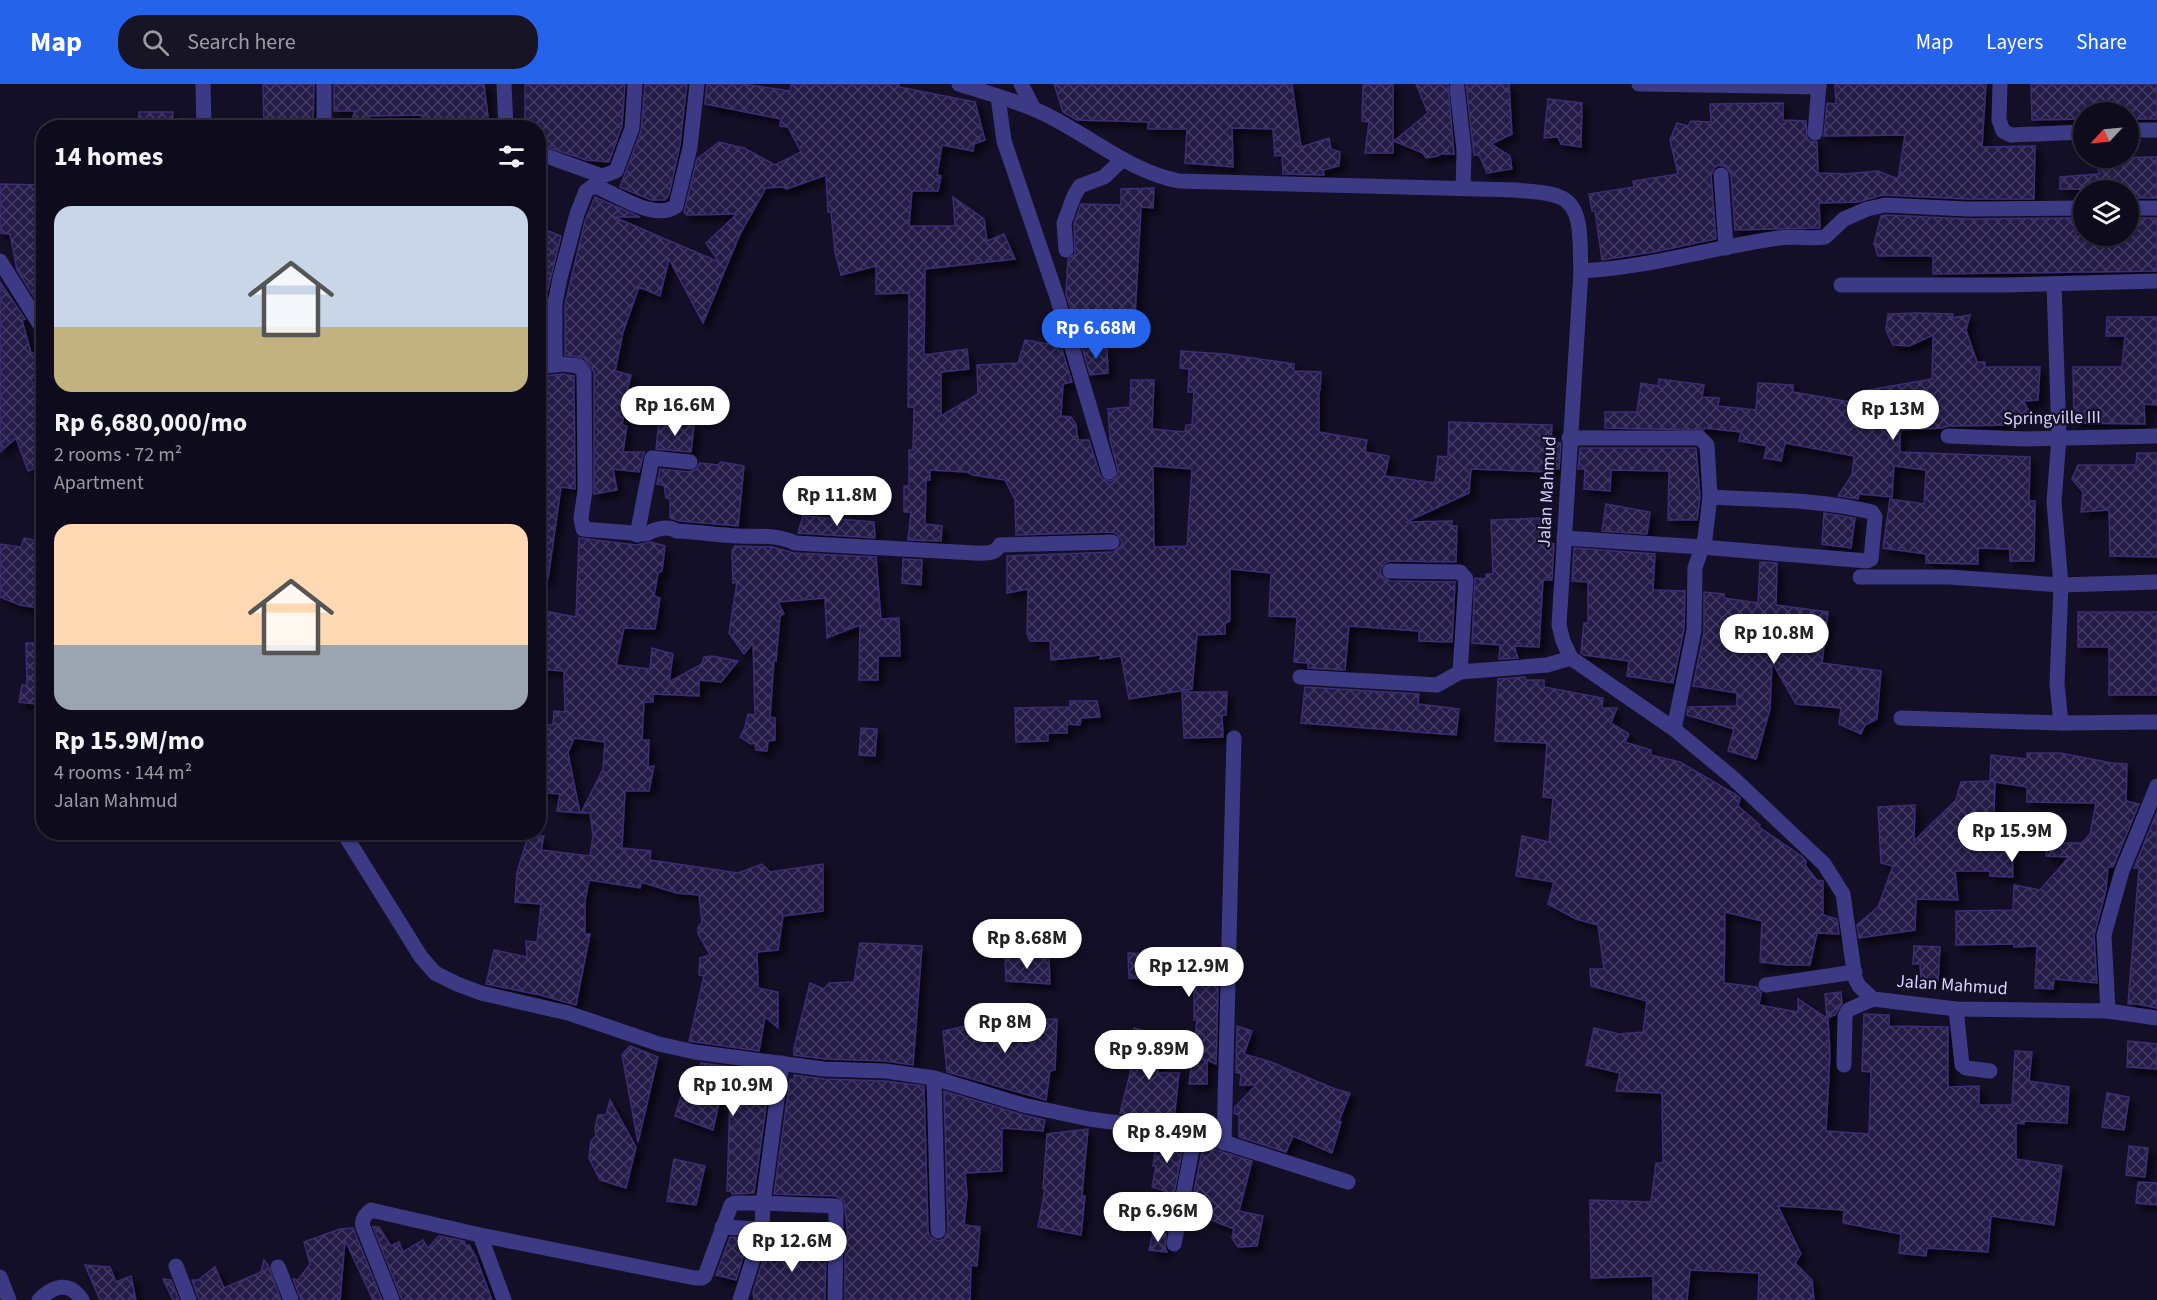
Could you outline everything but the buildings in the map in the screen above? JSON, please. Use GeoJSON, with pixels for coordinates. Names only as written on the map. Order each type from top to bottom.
{"type":"FeatureCollection","features":[{"type":"Feature","properties":{"kind":"street"},"geometry":{"type":"LineString","coordinates":[[202,84],[204,120]]}},
{"type":"Feature","properties":{"kind":"street"},"geometry":{"type":"LineString","coordinates":[[324,84],[324,120]]}},
{"type":"Feature","properties":{"kind":"street"},"geometry":{"type":"LineString","coordinates":[[504,84],[506,120]]}},
{"type":"Feature","properties":{"kind":"street"},"geometry":{"type":"LineString","coordinates":[[546,156],[602,176],[616,171],[632,128],[635,84]]}},
{"type":"Feature","properties":{"kind":"street"},"geometry":{"type":"LineString","coordinates":[[555,365],[555,303],[577,214],[586,191],[593,186],[600,188],[653,212],[664,212],[676,206],[690,147],[697,84]]}},
{"type":"Feature","properties":{"kind":"street","name":"Jalan Mahmud"},"geometry":{"type":"LineString","coordinates":[[959,84],[1034,109],[1122,160],[1157,176],[1179,181],[1516,190],[1563,198],[1572,207],[1578,221],[1581,271],[1559,625],[1571,658],[1674,729],[1733,778],[1824,864],[1843,894],[1854,972],[1859,986],[1873,999],[1956,1009],[2108,1011],[2157,1018]]}},
{"type":"Feature","properties":{"kind":"street"},"geometry":{"type":"LineString","coordinates":[[1021,84],[1034,109]]}},
{"type":"Feature","properties":{"kind":"street"},"geometry":{"type":"LineString","coordinates":[[1640,84],[1819,85],[1815,133]]}},
{"type":"Feature","properties":{"kind":"street"},"geometry":{"type":"LineString","coordinates":[[2000,84],[1999,120],[2003,131],[2011,135],[2073,132]]}},
{"type":"Feature","properties":{"kind":"street"},"geometry":{"type":"LineString","coordinates":[[1457,88],[1464,162],[1463,188]]}},
{"type":"Feature","properties":{"kind":"street"},"geometry":{"type":"LineString","coordinates":[[998,97],[1004,141],[1057,297],[1108,472]]}},
{"type":"Feature","properties":{"kind":"street"},"geometry":{"type":"LineString","coordinates":[[2139,130],[2157,130]]}},
{"type":"Feature","properties":{"kind":"street"},"geometry":{"type":"LineString","coordinates":[[1066,250],[1064,223],[1080,186],[1104,177],[1122,160]]}},
{"type":"Feature","properties":{"kind":"street"},"geometry":{"type":"LineString","coordinates":[[1720,175],[1726,248]]}},
{"type":"Feature","properties":{"kind":"street"},"geometry":{"type":"LineString","coordinates":[[1581,271],[1638,265],[1781,237],[1825,237],[1844,219],[1867,209],[1885,205],[1968,209],[2073,208]]}},
{"type":"Feature","properties":{"kind":"street"},"geometry":{"type":"LineString","coordinates":[[2139,208],[2157,208]]}},
{"type":"Feature","properties":{"kind":"street"},"geometry":{"type":"LineString","coordinates":[[0,261],[36,318]]}},
{"type":"Feature","properties":{"kind":"street"},"geometry":{"type":"LineString","coordinates":[[1841,285],[2157,281]]}},
{"type":"Feature","properties":{"kind":"street"},"geometry":{"type":"LineString","coordinates":[[2054,284],[2060,437],[2054,502],[2061,585],[2057,684],[2061,723]]}},
{"type":"Feature","properties":{"kind":"street"},"geometry":{"type":"LineString","coordinates":[[546,366],[579,366],[584,374],[585,491],[581,518],[583,529],[637,535],[668,527],[677,531],[784,537],[795,543],[975,553],[991,553],[996,551],[1000,545],[1112,542]]}},
{"type":"Feature","properties":{"kind":"street","name":"Springville III"},"geometry":{"type":"LineString","coordinates":[[1948,436],[2026,439],[2157,436]]}},
{"type":"Feature","properties":{"kind":"street"},"geometry":{"type":"LineString","coordinates":[[1569,438],[1700,438],[1707,445],[1710,497],[1702,547],[1695,568],[1694,630],[1674,729]]}},
{"type":"Feature","properties":{"kind":"street"},"geometry":{"type":"LineString","coordinates":[[637,535],[652,458],[690,462]]}},
{"type":"Feature","properties":{"kind":"street"},"geometry":{"type":"LineString","coordinates":[[1564,538],[1867,561],[1871,559],[1875,517],[1872,512],[1834,505],[1710,497]]}},
{"type":"Feature","properties":{"kind":"street"},"geometry":{"type":"LineString","coordinates":[[1389,571],[1460,572],[1464,574],[1466,579],[1460,672]]}},
{"type":"Feature","properties":{"kind":"street"},"geometry":{"type":"LineString","coordinates":[[1860,577],[1949,577],[2061,585],[2157,582]]}},
{"type":"Feature","properties":{"kind":"street"},"geometry":{"type":"LineString","coordinates":[[1300,677],[1437,685],[1460,672],[1546,665],[1571,658]]}},
{"type":"Feature","properties":{"kind":"street"},"geometry":{"type":"LineString","coordinates":[[1901,718],[2061,723],[2157,722]]}},
{"type":"Feature","properties":{"kind":"street"},"geometry":{"type":"LineString","coordinates":[[1224,1143],[1234,738]]}},
{"type":"Feature","properties":{"kind":"street"},"geometry":{"type":"LineString","coordinates":[[2108,1011],[2104,935],[2122,871],[2157,786]]}},
{"type":"Feature","properties":{"kind":"street"},"geometry":{"type":"LineString","coordinates":[[348,840],[421,957],[435,973],[481,993],[568,1013],[659,1044],[695,1052],[824,1069],[886,1071],[934,1078],[988,1095],[1089,1119],[1195,1133],[1348,1182]]}},
{"type":"Feature","properties":{"kind":"street"},"geometry":{"type":"LineString","coordinates":[[1767,986],[1854,972]]}},
{"type":"Feature","properties":{"kind":"street"},"geometry":{"type":"LineString","coordinates":[[1844,1065],[1845,1016],[1848,1011],[1873,999]]}},
{"type":"Feature","properties":{"kind":"street"},"geometry":{"type":"LineString","coordinates":[[1956,1009],[1962,1065],[1966,1068],[1990,1071]]}},
{"type":"Feature","properties":{"kind":"street"},"geometry":{"type":"LineString","coordinates":[[740,1300],[762,1230],[763,1203],[782,1063]]}},
{"type":"Feature","properties":{"kind":"street"},"geometry":{"type":"LineString","coordinates":[[934,1078],[938,1231]]}},
{"type":"Feature","properties":{"kind":"street"},"geometry":{"type":"LineString","coordinates":[[1174,1244],[1195,1133]]}},
{"type":"Feature","properties":{"kind":"street"},"geometry":{"type":"LineString","coordinates":[[392,1300],[363,1227],[364,1215],[371,1210],[480,1235],[702,1278],[705,1276],[730,1205],[763,1203],[836,1206],[835,1300]]}},
{"type":"Feature","properties":{"kind":"street"},"geometry":{"type":"LineString","coordinates":[[722,1227],[835,1233]]}},
{"type":"Feature","properties":{"kind":"street"},"geometry":{"type":"LineString","coordinates":[[480,1235],[504,1300]]}},
{"type":"Feature","properties":{"kind":"street"},"geometry":{"type":"LineString","coordinates":[[176,1266],[189,1300]]}},
{"type":"Feature","properties":{"kind":"street"},"geometry":{"type":"LineString","coordinates":[[278,1267],[291,1300]]}},
{"type":"Feature","properties":{"kind":"street"},"geometry":{"type":"LineString","coordinates":[[0,1277],[9,1300]]}},
{"type":"Feature","properties":{"kind":"street"},"geometry":{"type":"LineString","coordinates":[[39,1300],[50,1289],[65,1287],[75,1291],[82,1300]]}}]}
